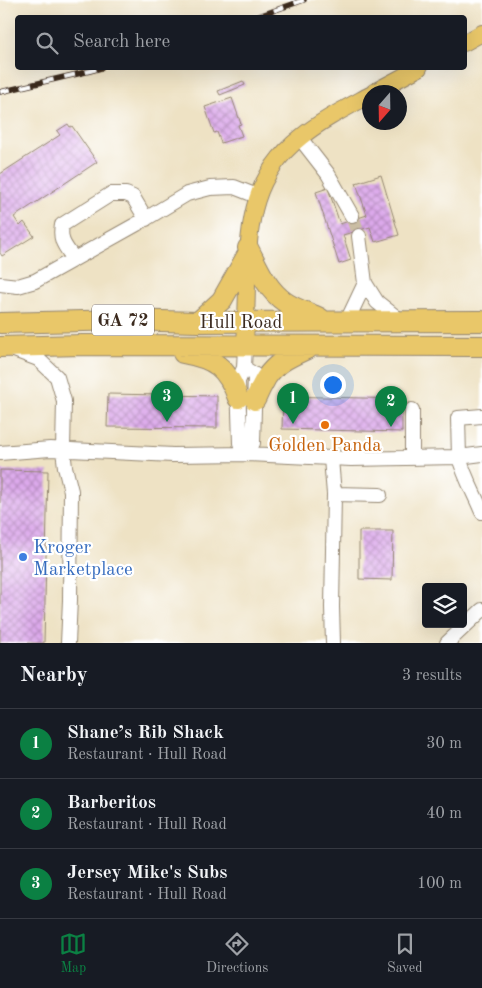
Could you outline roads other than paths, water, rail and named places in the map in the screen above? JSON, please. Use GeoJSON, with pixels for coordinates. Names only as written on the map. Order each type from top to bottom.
{"type":"FeatureCollection","features":[{"type":"Feature","properties":{"kind":"highway"},"geometry":{"type":"LineString","coordinates":[[248,251],[276,296],[293,307],[338,321]]}},
{"type":"Feature","properties":{"kind":"highway"},"geometry":{"type":"LineString","coordinates":[[198,322],[222,300],[248,251]]}},
{"type":"Feature","properties":{"kind":"highway","name":"Hull Road"},"geometry":{"type":"LineString","coordinates":[[0,323],[125,320],[198,322],[482,321]]}},
{"type":"Feature","properties":{"kind":"highway","name":"Hull Road"},"geometry":{"type":"LineString","coordinates":[[2,347],[83,345],[482,346]]}},
{"type":"Feature","properties":{"kind":"highway"},"geometry":{"type":"LineString","coordinates":[[147,346],[200,356],[223,368],[233,384],[246,399],[274,368],[284,360],[312,346]]}},
{"type":"Feature","properties":{"kind":"main road"},"geometry":{"type":"LineString","coordinates":[[467,41],[482,33]]}},
{"type":"Feature","properties":{"kind":"main road"},"geometry":{"type":"LineString","coordinates":[[387,85],[415,70]]}},
{"type":"Feature","properties":{"kind":"main road"},"geometry":{"type":"LineString","coordinates":[[245,346],[250,223],[257,196],[266,177],[284,153],[300,138],[325,120],[362,99]]}},
{"type":"Feature","properties":{"kind":"lane"},"geometry":{"type":"LineString","coordinates":[[300,138],[328,174],[352,216]]}},
{"type":"Feature","properties":{"kind":"lane"},"geometry":{"type":"LineString","coordinates":[[0,284],[18,286],[35,281],[187,194],[210,188],[234,187],[257,196]]}},
{"type":"Feature","properties":{"kind":"lane"},"geometry":{"type":"LineString","coordinates":[[74,259],[60,235],[62,225],[111,194],[126,194],[133,197],[146,219]]}},
{"type":"Feature","properties":{"kind":"lane"},"geometry":{"type":"LineString","coordinates":[[359,236],[365,283],[377,302],[401,322]]}},
{"type":"Feature","properties":{"kind":"lane"},"geometry":{"type":"LineString","coordinates":[[338,321],[365,283]]}},
{"type":"Feature","properties":{"kind":"lane"},"geometry":{"type":"LineString","coordinates":[[245,346],[244,368],[238,381],[246,399],[240,443],[247,454]]}},
{"type":"Feature","properties":{"kind":"lane"},"geometry":{"type":"LineString","coordinates":[[2,347],[38,359],[56,377],[64,401],[63,450],[71,491],[68,643]]}},
{"type":"Feature","properties":{"kind":"lane"},"geometry":{"type":"LineString","coordinates":[[412,410],[412,457]]}},
{"type":"Feature","properties":{"kind":"lane"},"geometry":{"type":"LineString","coordinates":[[482,416],[458,418],[459,457],[462,470],[482,512]]}},
{"type":"Feature","properties":{"kind":"lane"},"geometry":{"type":"LineString","coordinates":[[0,453],[50,449],[173,455],[247,454],[331,459],[459,457],[482,454]]}},
{"type":"Feature","properties":{"kind":"lane"},"geometry":{"type":"LineString","coordinates":[[331,459],[334,494],[333,643]]}},
{"type":"Feature","properties":{"kind":"lane"},"geometry":{"type":"LineString","coordinates":[[334,494],[380,495]]}},
{"type":"Feature","properties":{"kind":"lane"},"geometry":{"type":"LineString","coordinates":[[447,643],[480,614]]}},
{"type":"Feature","properties":{"kind":"tunnel"},"geometry":{"type":"LineString","coordinates":[[352,216],[359,236]]}},
{"type":"Feature","properties":{"kind":"railway"},"geometry":{"type":"LineString","coordinates":[[262,15],[304,0]]}},
{"type":"Feature","properties":{"kind":"railway"},"geometry":{"type":"LineString","coordinates":[[0,92],[94,70]]}},
{"type":"Feature","properties":{"kind":"place","name":"Jersey Mike's Subs"},"geometry":{"type":"Point","coordinates":[167,422]}},
{"type":"Feature","properties":{"kind":"place","name":"Shane’s Rib Shack"},"geometry":{"type":"Point","coordinates":[293,424]}},
{"type":"Feature","properties":{"kind":"place","name":"Golden Panda"},"geometry":{"type":"Point","coordinates":[325,425]}},
{"type":"Feature","properties":{"kind":"place","name":"Barberitos"},"geometry":{"type":"Point","coordinates":[391,427]}},
{"type":"Feature","properties":{"kind":"place","name":"Kroger Marketplace"},"geometry":{"type":"Point","coordinates":[23,557]}}]}
